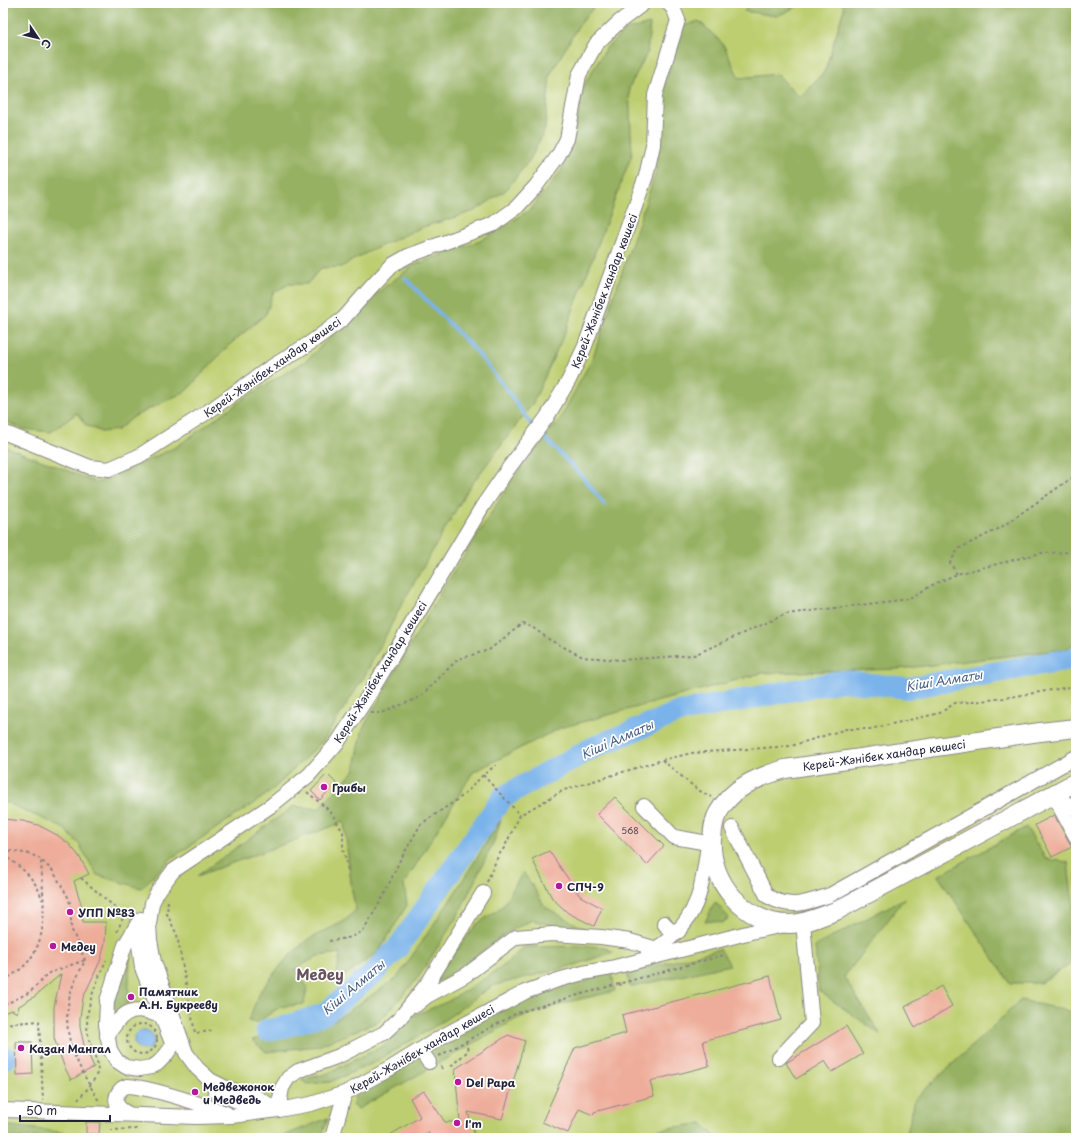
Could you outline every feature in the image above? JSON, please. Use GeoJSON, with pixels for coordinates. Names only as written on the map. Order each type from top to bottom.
{"type":"FeatureCollection","features":[{"type":"Feature","properties":{"kind":"main road","name":"Керей-Жәнібек хандар көшесі"},"geometry":{"type":"LineString","coordinates":[[1076,728],[784,769],[762,776],[749,782],[735,792],[717,813],[713,824],[712,844],[715,864],[724,885],[744,908],[758,917],[769,921],[796,923],[836,911],[1076,782]]}},
{"type":"Feature","properties":{"kind":"street","name":"Керей-Жәнібек хандар көшесі"},"geometry":{"type":"LineString","coordinates":[[3,432],[90,467],[109,468],[139,456],[268,369],[310,343],[343,318],[392,265],[408,256],[494,224],[516,208],[536,186],[558,156],[567,139],[579,75],[596,44],[619,22],[644,3]]}},
{"type":"Feature","properties":{"kind":"street","name":"Керей-Жәнібек хандар көшесі"},"geometry":{"type":"LineString","coordinates":[[260,1112],[218,1093],[196,1079],[181,1062],[154,962],[149,924],[146,914],[158,891],[173,871],[272,804],[309,775],[337,743],[367,698],[482,507],[547,417],[569,380],[585,346],[646,176],[653,145],[655,95],[678,20],[673,8],[668,3]]}},
{"type":"Feature","properties":{"kind":"street"},"geometry":{"type":"LineString","coordinates":[[732,828],[767,896],[776,902],[789,905],[830,895],[1076,757]]}},
{"type":"Feature","properties":{"kind":"street"},"geometry":{"type":"LineString","coordinates":[[1053,795],[1076,809]]}},
{"type":"Feature","properties":{"kind":"street"},"geometry":{"type":"LineString","coordinates":[[1053,795],[1076,837]]}},
{"type":"Feature","properties":{"kind":"street"},"geometry":{"type":"LineString","coordinates":[[644,806],[674,837],[708,843]]}},
{"type":"Feature","properties":{"kind":"street","name":"Керей-Жәнібек хандар көшесі"},"geometry":{"type":"LineString","coordinates":[[611,968],[657,949],[679,931],[690,916],[699,898],[708,843],[713,824]]}},
{"type":"Feature","properties":{"kind":"street"},"geometry":{"type":"LineString","coordinates":[[400,1018],[430,980],[483,894]]}},
{"type":"Feature","properties":{"kind":"street"},"geometry":{"type":"LineString","coordinates":[[146,914],[125,945],[107,1001],[107,1036],[110,1050],[117,1061],[126,1067],[140,1069],[157,1064],[176,1041]]}},
{"type":"Feature","properties":{"kind":"street"},"geometry":{"type":"LineString","coordinates":[[664,923],[669,930],[679,931]]}},
{"type":"Feature","properties":{"kind":"street","name":"Керей-Жәнібек хандар көшесі"},"geometry":{"type":"LineString","coordinates":[[176,1041],[197,1068],[210,1080],[226,1088],[258,1098],[278,1110],[311,1104],[345,1093],[389,1069],[441,1037],[525,992],[583,973],[611,968],[751,932],[796,923]]}},
{"type":"Feature","properties":{"kind":"street"},"geometry":{"type":"LineString","coordinates":[[779,1058],[812,1023],[796,923]]}},
{"type":"Feature","properties":{"kind":"street"},"geometry":{"type":"LineString","coordinates":[[3,1110],[196,1117],[232,1116],[278,1110],[282,1088],[288,1078],[298,1071],[339,1056],[384,1033],[427,996],[466,975],[516,937],[552,934],[601,937],[630,941],[657,949]]}},
{"type":"Feature","properties":{"kind":"street"},"geometry":{"type":"LineString","coordinates":[[107,1036],[115,1023],[125,1014],[136,1010],[146,1010],[150,1019]]}},
{"type":"Feature","properties":{"kind":"street"},"geometry":{"type":"LineString","coordinates":[[420,1050],[429,1062]]}},
{"type":"Feature","properties":{"kind":"street"},"geometry":{"type":"LineString","coordinates":[[129,1114],[120,1109],[117,1104],[117,1099],[118,1092],[123,1088],[130,1086],[160,1092],[206,1106],[232,1116]]}},
{"type":"Feature","properties":{"kind":"street"},"geometry":{"type":"LineString","coordinates":[[332,1138],[345,1093]]}},
{"type":"Feature","properties":{"kind":"path"},"geometry":{"type":"LineString","coordinates":[[686,3],[698,3]]}},
{"type":"Feature","properties":{"kind":"path"},"geometry":{"type":"LineString","coordinates":[[956,574],[950,563],[958,549],[1000,528],[1076,475]]}},
{"type":"Feature","properties":{"kind":"path"},"geometry":{"type":"LineString","coordinates":[[368,712],[382,713],[420,697],[458,659],[489,650],[522,624],[532,627],[550,640],[583,657],[621,660],[694,655],[786,614],[909,600],[934,584],[956,574],[1041,553],[1076,552]]}},
{"type":"Feature","properties":{"kind":"path"},"geometry":{"type":"LineString","coordinates":[[483,894],[498,856],[504,848],[520,815],[564,790],[662,760],[692,753],[791,746],[846,729],[870,729],[940,713],[954,703],[1004,698],[1076,686]]}},
{"type":"Feature","properties":{"kind":"path"},"geometry":{"type":"LineString","coordinates":[[662,760],[698,790],[724,803]]}},
{"type":"Feature","properties":{"kind":"path"},"geometry":{"type":"LineString","coordinates":[[328,941],[352,937],[363,931],[384,895],[399,862],[421,824],[464,795],[483,775],[496,765]]}},
{"type":"Feature","properties":{"kind":"path"},"geometry":{"type":"LineString","coordinates":[[483,775],[520,815]]}},
{"type":"Feature","properties":{"kind":"path"},"geometry":{"type":"LineString","coordinates":[[304,790],[330,811],[343,832],[343,849],[348,863],[348,872]]}},
{"type":"Feature","properties":{"kind":"path"},"geometry":{"type":"LineString","coordinates":[[3,851],[22,852],[30,854],[41,860],[53,871],[68,897],[71,906],[71,928],[85,960],[72,990],[68,1006],[67,1025],[70,1043],[75,1059],[99,1102]]}},
{"type":"Feature","properties":{"kind":"path"},"geometry":{"type":"LineString","coordinates":[[3,855],[28,874],[38,889],[43,907]]}},
{"type":"Feature","properties":{"kind":"path"},"geometry":{"type":"LineString","coordinates":[[3,980],[20,969],[36,949],[43,930],[41,860]]}},
{"type":"Feature","properties":{"kind":"path"},"geometry":{"type":"LineString","coordinates":[[168,896],[167,914],[177,934],[195,1033],[212,1031]]}},
{"type":"Feature","properties":{"kind":"path"},"geometry":{"type":"LineString","coordinates":[[429,1062],[517,1013],[724,955]]}},
{"type":"Feature","properties":{"kind":"path"},"geometry":{"type":"LineString","coordinates":[[3,997],[6,1004],[30,992],[49,973],[85,960]]}},
{"type":"Feature","properties":{"kind":"path"},"geometry":{"type":"LineString","coordinates":[[620,983],[621,990]]}},
{"type":"Feature","properties":{"kind":"path"},"geometry":{"type":"LineString","coordinates":[[150,1019],[157,1037],[157,1044],[150,1052],[140,1055],[131,1051],[128,1046],[126,1036],[136,1025],[150,1019]]}},
{"type":"Feature","properties":{"kind":"path"},"geometry":{"type":"LineString","coordinates":[[3,1024],[39,1021],[43,1111]]}},
{"type":"Feature","properties":{"kind":"path"},"geometry":{"type":"LineString","coordinates":[[451,1066],[468,1051],[466,1041]]}},
{"type":"Feature","properties":{"kind":"green space"},"geometry":{"type":"Polygon","coordinates":[[[3,3],[597,3],[577,28],[550,75],[545,129],[531,158],[507,189],[475,211],[420,228],[368,252],[341,267],[321,268],[307,284],[289,284],[273,293],[266,314],[228,346],[186,391],[135,416],[117,430],[101,432],[86,425],[77,413],[51,432],[23,429],[3,420],[3,3]]]}},
{"type":"Feature","properties":{"kind":"green space"},"geometry":{"type":"Polygon","coordinates":[[[538,3],[783,3],[783,13],[804,3],[842,3],[844,9],[825,71],[800,98],[783,80],[1076,582],[1076,1138],[3,1138],[3,344],[538,3]]]}},
{"type":"Feature","properties":{"kind":"green space"},"geometry":{"type":"Polygon","coordinates":[[[751,3],[804,3],[777,16],[744,11],[751,3]]]}},
{"type":"Feature","properties":{"kind":"green space"},"geometry":{"type":"Polygon","coordinates":[[[842,3],[1076,3],[1076,643],[1066,649],[898,669],[762,673],[560,728],[473,772],[404,884],[407,905],[378,953],[336,981],[340,953],[318,956],[295,969],[307,987],[304,1004],[280,1007],[256,1023],[248,1021],[261,990],[287,958],[308,939],[343,922],[356,910],[352,891],[344,822],[197,876],[294,806],[318,809],[354,771],[363,728],[438,597],[514,477],[560,419],[593,357],[655,175],[664,121],[660,104],[681,27],[699,21],[723,44],[739,78],[777,74],[800,97],[825,71],[844,9],[842,3]]]}},
{"type":"Feature","properties":{"kind":"green space"},"geometry":{"type":"Polygon","coordinates":[[[650,24],[647,53],[629,88],[632,154],[565,332],[533,403],[468,489],[403,602],[364,677],[323,741],[269,793],[173,857],[141,888],[97,875],[79,844],[63,828],[8,803],[3,803],[3,446],[97,483],[176,447],[246,397],[307,360],[369,299],[414,265],[480,241],[530,210],[561,171],[576,123],[584,85],[607,47],[626,30],[650,24]]]}},
{"type":"Feature","properties":{"kind":"green space"},"geometry":{"type":"Polygon","coordinates":[[[501,819],[494,841],[458,915],[418,978],[380,1021],[318,1046],[266,1052],[252,1040],[335,1020],[397,978],[451,899],[501,819]]]}},
{"type":"Feature","properties":{"kind":"green space"},"geometry":{"type":"Polygon","coordinates":[[[1026,827],[1046,859],[1068,862],[1073,905],[1076,916],[1076,945],[1070,964],[1040,983],[1010,983],[938,876],[1026,827]]]}},
{"type":"Feature","properties":{"kind":"green space"},"geometry":{"type":"Polygon","coordinates":[[[523,872],[545,907],[590,932],[567,929],[532,920],[506,933],[451,975],[430,986],[433,980],[477,924],[503,906],[523,872]]]}},
{"type":"Feature","properties":{"kind":"green space"},"geometry":{"type":"Polygon","coordinates":[[[905,898],[844,977],[880,1034],[819,991],[815,946],[905,898]]]}},
{"type":"Feature","properties":{"kind":"green space"},"geometry":{"type":"Polygon","coordinates":[[[715,902],[729,918],[722,923],[713,921],[705,922],[715,902]]]}},
{"type":"Feature","properties":{"kind":"green space"},"geometry":{"type":"Polygon","coordinates":[[[524,947],[604,947],[613,952],[575,965],[492,986],[439,1024],[373,1063],[330,1082],[307,1084],[301,1080],[326,1074],[385,1045],[399,1030],[407,1018],[447,1002],[501,968],[524,947]]]}},
{"type":"Feature","properties":{"kind":"green space"},"geometry":{"type":"Polygon","coordinates":[[[720,949],[730,965],[630,987],[627,973],[720,949]]]}},
{"type":"Feature","properties":{"kind":"green space"},"geometry":{"type":"Polygon","coordinates":[[[124,956],[130,957],[128,1006],[110,1019],[124,956]]]}},
{"type":"Feature","properties":{"kind":"green space"},"geometry":{"type":"Polygon","coordinates":[[[611,968],[615,991],[568,1002],[518,1018],[358,1109],[353,1105],[356,1087],[494,1008],[611,968]]]}},
{"type":"Feature","properties":{"kind":"green space"},"geometry":{"type":"Polygon","coordinates":[[[1021,1000],[1076,1013],[1076,1138],[906,1138],[915,1099],[1021,1000]]]}},
{"type":"Feature","properties":{"kind":"green space"},"geometry":{"type":"Polygon","coordinates":[[[328,1118],[321,1138],[278,1138],[328,1118]]]}},
{"type":"Feature","properties":{"kind":"green space"},"geometry":{"type":"Polygon","coordinates":[[[702,1123],[717,1138],[617,1138],[619,1136],[702,1123]]]}},
{"type":"Feature","properties":{"kind":"green space"},"geometry":{"type":"Polygon","coordinates":[[[3,1125],[109,1138],[3,1138],[3,1125]]]}},
{"type":"Feature","properties":{"kind":"water"},"geometry":{"type":"Polygon","coordinates":[[[144,1030],[151,1033],[154,1040],[151,1047],[144,1050],[137,1047],[134,1040],[137,1033],[144,1030]]]}},
{"type":"Feature","properties":{"kind":"building","name":"Грибы"},"geometry":{"type":"Polygon","coordinates":[[[327,774],[336,783],[320,800],[311,791],[327,774]]]}},
{"type":"Feature","properties":{"kind":"building"},"geometry":{"type":"Polygon","coordinates":[[[615,797],[664,846],[647,865],[597,814],[615,797]]]}},
{"type":"Feature","properties":{"kind":"building"},"geometry":{"type":"Polygon","coordinates":[[[1054,815],[1072,847],[1052,857],[1035,825],[1054,815]]]}},
{"type":"Feature","properties":{"kind":"building","name":"Медеу"},"geometry":{"type":"Polygon","coordinates":[[[3,819],[23,821],[38,825],[57,835],[69,844],[79,856],[89,874],[74,881],[81,904],[83,922],[106,922],[105,942],[101,959],[83,998],[80,1018],[80,1027],[84,1045],[94,1067],[71,1080],[64,1066],[54,1038],[54,1007],[61,974],[34,997],[19,1006],[17,1013],[12,1010],[3,1013],[3,819]]]}},
{"type":"Feature","properties":{"kind":"building","name":"СПЧ-9"},"geometry":{"type":"Polygon","coordinates":[[[549,851],[580,896],[602,908],[594,926],[568,913],[552,898],[532,859],[549,851]]]}},
{"type":"Feature","properties":{"kind":"building"},"geometry":{"type":"Polygon","coordinates":[[[770,976],[781,1020],[703,1041],[709,1066],[650,1081],[654,1096],[594,1112],[593,1115],[579,1109],[568,1133],[542,1122],[575,1048],[626,1033],[622,1015],[770,976]]]}},
{"type":"Feature","properties":{"kind":"building"},"geometry":{"type":"Polygon","coordinates":[[[941,986],[952,1006],[915,1028],[905,1007],[941,986]]]}},
{"type":"Feature","properties":{"kind":"building"},"geometry":{"type":"Polygon","coordinates":[[[846,1026],[863,1054],[832,1072],[825,1061],[796,1079],[786,1063],[846,1026]]]}},
{"type":"Feature","properties":{"kind":"building"},"geometry":{"type":"Polygon","coordinates":[[[508,1035],[525,1041],[502,1119],[468,1112],[475,1137],[469,1138],[431,1138],[428,1132],[419,1138],[385,1138],[420,1117],[410,1098],[424,1091],[445,1122],[460,1122],[455,1069],[508,1035]]]}},
{"type":"Feature","properties":{"kind":"building"},"geometry":{"type":"Polygon","coordinates":[[[16,1042],[32,1042],[33,1074],[17,1075],[16,1042]]]}},
{"type":"Feature","properties":{"kind":"building"},"geometry":{"type":"Polygon","coordinates":[[[86,1122],[100,1122],[99,1134],[86,1134],[86,1122]]]}},
{"type":"Feature","properties":{"kind":"waterway"},"geometry":{"type":"LineString","coordinates":[[405,278],[475,350],[508,391],[530,423]]}},
{"type":"Feature","properties":{"kind":"waterway"},"geometry":{"type":"LineString","coordinates":[[545,438],[581,475],[605,505]]}},
{"type":"Feature","properties":{"kind":"waterway","name":"Кіші Алматы"},"geometry":{"type":"LineString","coordinates":[[267,1030],[284,1027],[324,1014],[374,973],[399,946],[503,797],[592,748],[679,712],[842,681],[908,688],[1076,658]]}},
{"type":"Feature","properties":{"kind":"place","name":"Грибы"},"geometry":{"type":"Point","coordinates":[324,787]}},
{"type":"Feature","properties":{"kind":"place","name":"СПЧ-9"},"geometry":{"type":"Point","coordinates":[559,886]}},
{"type":"Feature","properties":{"kind":"place","name":"УПП №83"},"geometry":{"type":"Point","coordinates":[70,912]}},
{"type":"Feature","properties":{"kind":"place","name":"Медеу"},"geometry":{"type":"Point","coordinates":[53,946]}},
{"type":"Feature","properties":{"kind":"place","name":"Памятник А.Н. Букрееву"},"geometry":{"type":"Point","coordinates":[131,997]}},
{"type":"Feature","properties":{"kind":"place","name":"Казан Мангал"},"geometry":{"type":"Point","coordinates":[21,1048]}},
{"type":"Feature","properties":{"kind":"place","name":"Del Papa"},"geometry":{"type":"Point","coordinates":[458,1082]}},
{"type":"Feature","properties":{"kind":"place","name":"Медвежонок и Медведь"},"geometry":{"type":"Point","coordinates":[195,1092]}},
{"type":"Feature","properties":{"kind":"place","name":"I'm"},"geometry":{"type":"Point","coordinates":[457,1123]}},
{"type":"Feature","properties":{"kind":"district","name":"Медеу"},"geometry":{"type":"Point","coordinates":[320,973]}}]}
